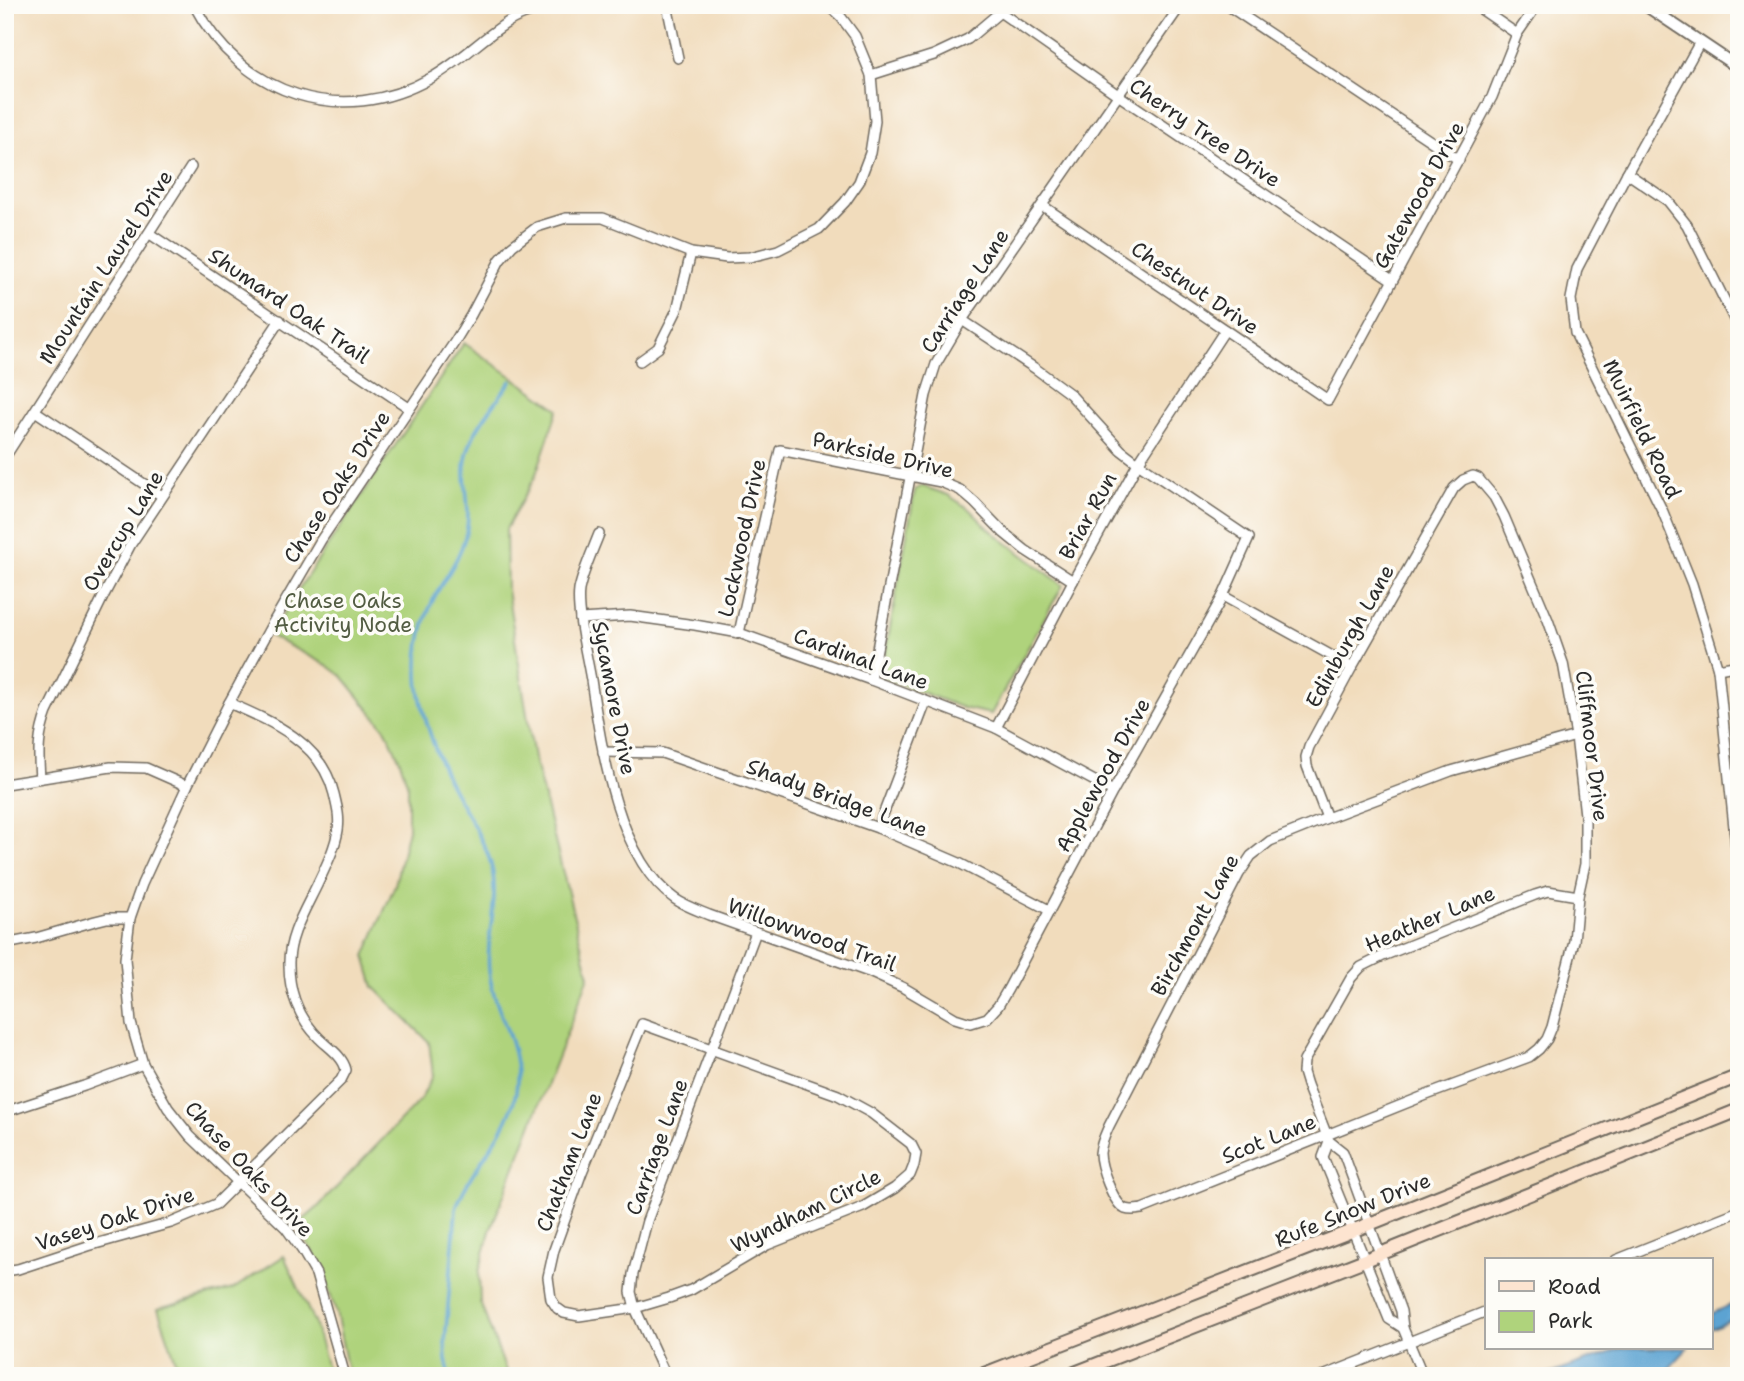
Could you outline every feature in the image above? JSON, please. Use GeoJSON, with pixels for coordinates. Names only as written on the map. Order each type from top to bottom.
{"type":"FeatureCollection","features":[{"type":"Feature","properties":{"kind":"main road","name":"Rufe Snow Drive"},"geometry":{"type":"LineString","coordinates":[[979,1376],[1005,1371],[1739,1076]]}},
{"type":"Feature","properties":{"kind":"main road"},"geometry":{"type":"LineString","coordinates":[[1067,1376],[1366,1260],[1739,1110]]}},
{"type":"Feature","properties":{"kind":"street"},"geometry":{"type":"LineString","coordinates":[[194,5],[205,25],[236,61],[279,89],[304,97],[349,103],[404,91],[430,79],[507,22],[555,5]]}},
{"type":"Feature","properties":{"kind":"street"},"geometry":{"type":"LineString","coordinates":[[667,5],[678,58]]}},
{"type":"Feature","properties":{"kind":"street","name":"Chase Oaks Drive"},"geometry":{"type":"LineString","coordinates":[[345,1376],[316,1274],[286,1228],[190,1136],[168,1108],[144,1064],[131,1023],[127,990],[125,959],[130,918],[142,884],[187,786],[275,619],[321,540],[466,324],[500,260],[512,246],[537,228],[566,218],[603,218],[691,253],[727,258],[750,257],[778,250],[819,229],[845,202],[859,182],[870,153],[874,121],[871,75],[855,36],[828,5]]}},
{"type":"Feature","properties":{"kind":"street","name":"Carriage Lane"},"geometry":{"type":"LineString","coordinates":[[871,680],[926,394],[936,364],[962,320],[1181,5]]}},
{"type":"Feature","properties":{"kind":"street"},"geometry":{"type":"LineString","coordinates":[[1227,5],[1459,160]]}},
{"type":"Feature","properties":{"kind":"street"},"geometry":{"type":"LineString","coordinates":[[1475,5],[1517,33]]}},
{"type":"Feature","properties":{"kind":"street","name":"Gatewood Drive"},"geometry":{"type":"LineString","coordinates":[[1328,400],[1492,97],[1517,33],[1537,5]]}},
{"type":"Feature","properties":{"kind":"street"},"geometry":{"type":"LineString","coordinates":[[1645,5],[1739,68]]}},
{"type":"Feature","properties":{"kind":"street"},"geometry":{"type":"LineString","coordinates":[[871,75],[934,55],[968,39],[1002,9]]}},
{"type":"Feature","properties":{"kind":"street","name":"Cherry Tree Drive"},"geometry":{"type":"LineString","coordinates":[[1002,9],[1118,95],[1392,279]]}},
{"type":"Feature","properties":{"kind":"street","name":"Muirfield Road"},"geometry":{"type":"LineString","coordinates":[[1700,42],[1577,269],[1571,299],[1575,333],[1663,512],[1692,584],[1718,669],[1739,857]]}},
{"type":"Feature","properties":{"kind":"street","name":"Mountain Laurel Drive"},"geometry":{"type":"LineString","coordinates":[[5,457],[191,167]]}},
{"type":"Feature","properties":{"kind":"street"},"geometry":{"type":"LineString","coordinates":[[1627,173],[1668,201],[1686,225],[1739,329]]}},
{"type":"Feature","properties":{"kind":"street","name":"Chestnut Drive"},"geometry":{"type":"LineString","coordinates":[[1042,206],[1328,400]]}},
{"type":"Feature","properties":{"kind":"street","name":"Shumard Oak Trail"},"geometry":{"type":"LineString","coordinates":[[150,234],[410,408]]}},
{"type":"Feature","properties":{"kind":"street"},"geometry":{"type":"LineString","coordinates":[[640,361],[658,348],[677,310],[691,253]]}},
{"type":"Feature","properties":{"kind":"street","name":"Overcup Lane"},"geometry":{"type":"LineString","coordinates":[[40,778],[38,746],[41,728],[103,597],[131,544],[280,320]]}},
{"type":"Feature","properties":{"kind":"street"},"geometry":{"type":"LineString","coordinates":[[962,320],[1070,394],[1121,450],[1138,463]]}},
{"type":"Feature","properties":{"kind":"street","name":"Briar Run"},"geometry":{"type":"LineString","coordinates":[[996,728],[1138,463],[1225,330]]}},
{"type":"Feature","properties":{"kind":"street"},"geometry":{"type":"LineString","coordinates":[[35,411],[162,496]]}},
{"type":"Feature","properties":{"kind":"street","name":"Parkside Drive"},"geometry":{"type":"LineString","coordinates":[[779,450],[941,482],[960,490],[1014,542],[1073,581]]}},
{"type":"Feature","properties":{"kind":"street","name":"Lockwood Drive"},"geometry":{"type":"LineString","coordinates":[[739,634],[779,450]]}},
{"type":"Feature","properties":{"kind":"street","name":"Applewood Drive"},"geometry":{"type":"LineString","coordinates":[[978,1021],[987,1018],[998,1006],[1113,790],[1223,596],[1250,538],[1138,463]]}},
{"type":"Feature","properties":{"kind":"street","name":"Cliffmoor Drive"},"geometry":{"type":"LineString","coordinates":[[1424,1096],[1529,1057],[1547,1039],[1574,941],[1578,895],[1585,864],[1585,815],[1576,736],[1563,663],[1548,620],[1494,497],[1478,478],[1473,476],[1463,480]]}},
{"type":"Feature","properties":{"kind":"street","name":"Edinburgh Lane"},"geometry":{"type":"LineString","coordinates":[[1327,818],[1307,765],[1309,747],[1454,488],[1463,480]]}},
{"type":"Feature","properties":{"kind":"street","name":"Sycamore Drive"},"geometry":{"type":"LineString","coordinates":[[599,534],[579,592],[580,619],[603,752],[625,827],[644,864]]}},
{"type":"Feature","properties":{"kind":"street"},"geometry":{"type":"LineString","coordinates":[[1223,596],[1352,667]]}},
{"type":"Feature","properties":{"kind":"street","name":"Cardinal Lane"},"geometry":{"type":"LineString","coordinates":[[580,619],[630,616],[739,634],[871,680],[996,728],[1113,790]]}},
{"type":"Feature","properties":{"kind":"street"},"geometry":{"type":"LineString","coordinates":[[1718,669],[1739,665]]}},
{"type":"Feature","properties":{"kind":"street"},"geometry":{"type":"LineString","coordinates":[[878,828],[926,702]]}},
{"type":"Feature","properties":{"kind":"street","name":"Vasey Oak Drive"},"geometry":{"type":"LineString","coordinates":[[5,1271],[171,1223],[216,1204],[341,1080],[346,1070],[342,1060],[315,1034],[294,1001],[290,986],[290,950],[298,925],[338,834],[340,816],[331,782],[326,770],[300,740],[261,716],[229,703]]}},
{"type":"Feature","properties":{"kind":"street","name":"Birchmont Lane"},"geometry":{"type":"LineString","coordinates":[[1126,1209],[1112,1192],[1101,1162],[1102,1142],[1239,874],[1251,856],[1270,841],[1451,772],[1576,736]]}},
{"type":"Feature","properties":{"kind":"street","name":"Shady Bridge Lane"},"geometry":{"type":"LineString","coordinates":[[603,752],[662,753],[878,828],[959,863],[1049,910]]}},
{"type":"Feature","properties":{"kind":"street"},"geometry":{"type":"LineString","coordinates":[[5,783],[111,767],[128,767],[146,768],[187,786]]}},
{"type":"Feature","properties":{"kind":"street","name":"Willowwood Trail"},"geometry":{"type":"LineString","coordinates":[[644,864],[654,879],[673,898],[686,906],[869,971],[954,1018],[971,1023],[978,1021]]}},
{"type":"Feature","properties":{"kind":"street","name":"Heather Lane"},"geometry":{"type":"LineString","coordinates":[[1423,1376],[1403,1328],[1401,1311],[1343,1152],[1328,1138],[1307,1085],[1303,1072],[1304,1061],[1351,978],[1361,967],[1535,895],[1548,891],[1578,895]]}},
{"type":"Feature","properties":{"kind":"street"},"geometry":{"type":"LineString","coordinates":[[5,944],[36,938],[95,920],[130,918]]}},
{"type":"Feature","properties":{"kind":"street","name":"Carriage Lane"},"geometry":{"type":"LineString","coordinates":[[666,1376],[635,1308],[631,1292],[633,1274],[647,1221],[756,932]]}},
{"type":"Feature","properties":{"kind":"street","name":"Chatham Lane"},"geometry":{"type":"LineString","coordinates":[[635,1308],[579,1316],[556,1308],[551,1299],[548,1278],[554,1250],[582,1172],[642,1024],[712,1049]]}},
{"type":"Feature","properties":{"kind":"street","name":"Wyndham Circle"},"geometry":{"type":"LineString","coordinates":[[635,1308],[691,1290],[766,1245],[863,1207],[903,1181],[910,1175],[914,1165],[916,1154],[911,1144],[871,1113],[838,1095],[712,1049]]}},
{"type":"Feature","properties":{"kind":"street"},"geometry":{"type":"LineString","coordinates":[[5,1110],[144,1064]]}},
{"type":"Feature","properties":{"kind":"street","name":"Scot Lane"},"geometry":{"type":"LineString","coordinates":[[1126,1209],[1142,1209],[1328,1138],[1424,1096]]}},
{"type":"Feature","properties":{"kind":"street","name":"Heather Lane"},"geometry":{"type":"LineString","coordinates":[[1328,1138],[1323,1157],[1389,1320],[1403,1328]]}},
{"type":"Feature","properties":{"kind":"street"},"geometry":{"type":"LineString","coordinates":[[1621,1258],[1739,1212]]}},
{"type":"Feature","properties":{"kind":"street"},"geometry":{"type":"LineString","coordinates":[[1323,1376],[1485,1312]]}},
{"type":"Feature","properties":{"kind":"green space","name":"Chase Oaks Activity Node"},"geometry":{"type":"Polygon","coordinates":[[[464,343],[558,409],[535,477],[506,529],[507,590],[534,758],[589,976],[490,1231],[479,1272],[480,1302],[508,1376],[351,1376],[336,1312],[320,1264],[296,1226],[316,1209],[421,1099],[433,1075],[429,1042],[374,987],[365,956],[395,885],[408,829],[408,786],[386,730],[342,676],[327,665],[270,636],[464,343]]]}},
{"type":"Feature","properties":{"kind":"green space"},"geometry":{"type":"Polygon","coordinates":[[[922,486],[948,495],[969,509],[999,537],[1063,585],[991,714],[963,708],[881,677],[915,490],[922,486]]]}},
{"type":"Feature","properties":{"kind":"green space"},"geometry":{"type":"Polygon","coordinates":[[[284,1256],[314,1322],[329,1376],[181,1376],[158,1309],[233,1289],[284,1256]]]}},
{"type":"Feature","properties":{"kind":"water"},"geometry":{"type":"Polygon","coordinates":[[[1739,1301],[1739,1316],[1712,1329],[1712,1314],[1739,1301]]]}},
{"type":"Feature","properties":{"kind":"water"},"geometry":{"type":"Polygon","coordinates":[[[1617,1350],[1686,1350],[1662,1376],[1544,1376],[1617,1350]]]}},
{"type":"Feature","properties":{"kind":"waterway"},"geometry":{"type":"LineString","coordinates":[[450,1376],[445,1342],[456,1209],[471,1177],[509,1116],[517,1082],[517,1067],[491,985],[489,970],[494,898],[492,869],[484,845],[448,780],[433,743],[421,700],[419,655],[430,607],[455,561],[467,529],[465,474],[469,448],[480,424],[511,381]]}}]}
